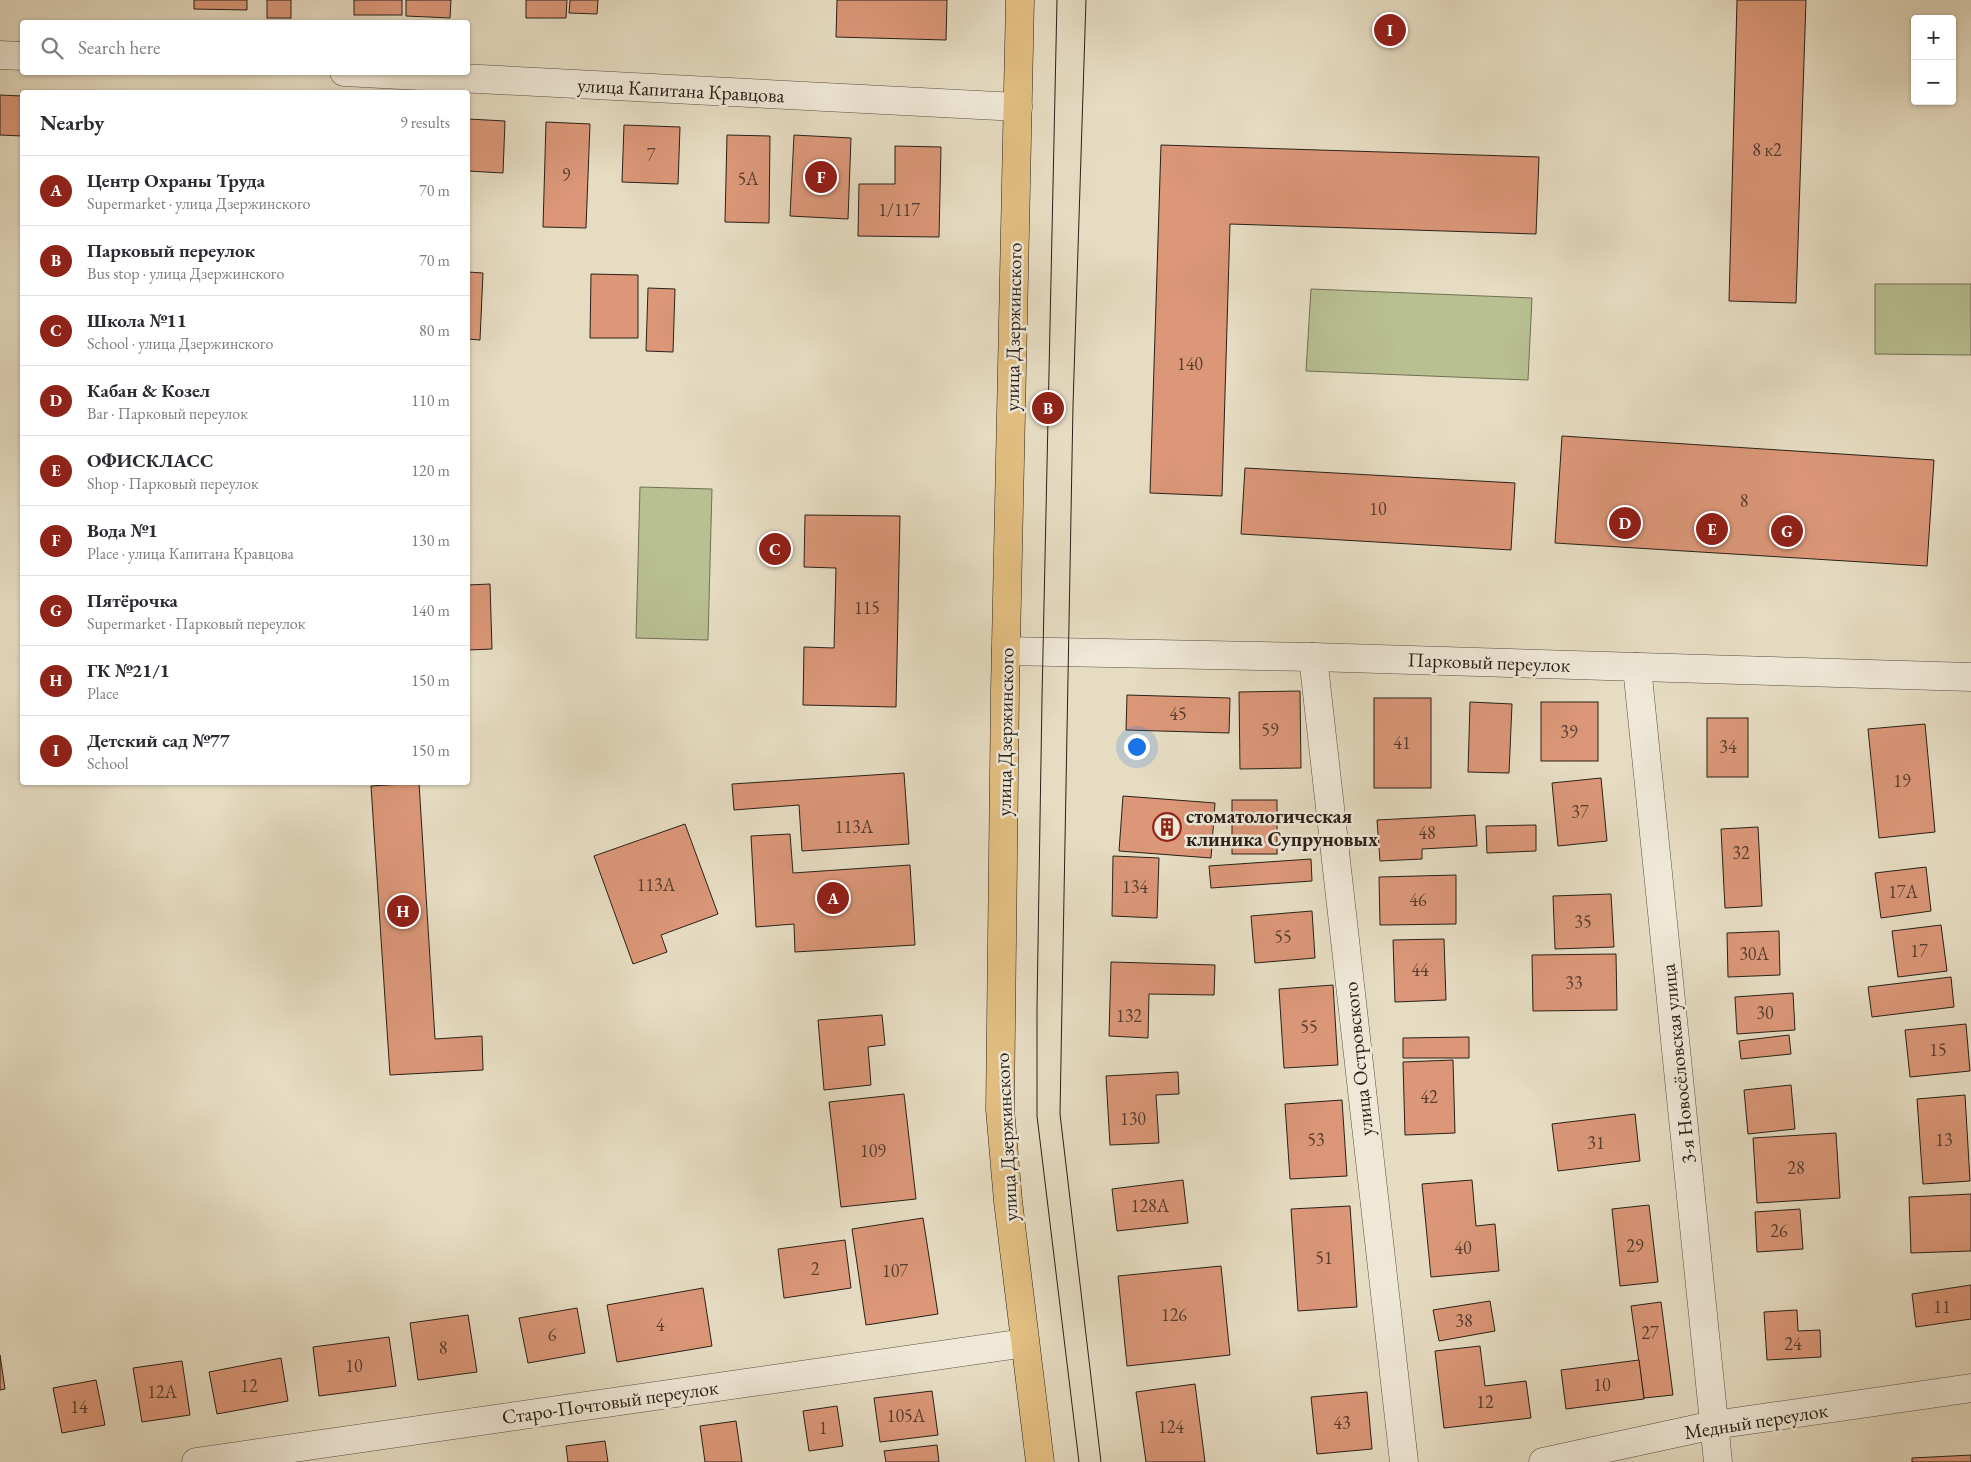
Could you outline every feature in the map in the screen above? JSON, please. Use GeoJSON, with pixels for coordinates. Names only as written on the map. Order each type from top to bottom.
{"type":"FeatureCollection","features":[{"type":"Feature","properties":{"kind":"main road","name":"улица Дзержинского"},"geometry":{"type":"LineString","coordinates":[[1020,0],[1006,651],[1000,1109],[1008,1200],[1040,1462]]}},
{"type":"Feature","properties":{"kind":"street"},"geometry":{"type":"LineString","coordinates":[[0,55],[20,56]]}},
{"type":"Feature","properties":{"kind":"street","name":"улица Капитана Кравцова"},"geometry":{"type":"LineString","coordinates":[[403,75],[1018,106]]}},
{"type":"Feature","properties":{"kind":"street","name":"Парковый переулок"},"geometry":{"type":"LineString","coordinates":[[1006,651],[1313,657],[1638,667],[1971,681]]}},
{"type":"Feature","properties":{"kind":"street","name":"улица Островского"},"geometry":{"type":"LineString","coordinates":[[1313,657],[1404,1462]]}},
{"type":"Feature","properties":{"kind":"street","name":"3-я Новосёловская улица"},"geometry":{"type":"LineString","coordinates":[[1638,667],[1718,1462]]}},
{"type":"Feature","properties":{"kind":"street","name":"Старо-Почтовый переулок"},"geometry":{"type":"LineString","coordinates":[[196,1462],[1025,1343]]}},
{"type":"Feature","properties":{"kind":"street","name":"Медный переулок"},"geometry":{"type":"LineString","coordinates":[[1543,1462],[1714,1425],[1971,1388]]}},
{"type":"Feature","properties":{"kind":"green space"},"geometry":{"type":"Polygon","coordinates":[[[1875,284],[1971,284],[1971,355],[1875,354],[1875,284]]]}},
{"type":"Feature","properties":{"kind":"green space"},"geometry":{"type":"Polygon","coordinates":[[[1311,289],[1532,298],[1528,380],[1306,371],[1311,289]]]}},
{"type":"Feature","properties":{"kind":"green space"},"geometry":{"type":"Polygon","coordinates":[[[640,487],[712,489],[708,640],[636,638],[640,487]]]}},
{"type":"Feature","properties":{"kind":"building"},"geometry":{"type":"Polygon","coordinates":[[[194,0],[247,0],[247,10],[194,9],[194,0]]]}},
{"type":"Feature","properties":{"kind":"building"},"geometry":{"type":"Polygon","coordinates":[[[267,0],[291,0],[291,18],[267,18],[267,0]]]}},
{"type":"Feature","properties":{"kind":"building"},"geometry":{"type":"Polygon","coordinates":[[[354,0],[402,0],[402,15],[354,15],[354,0]]]}},
{"type":"Feature","properties":{"kind":"building"},"geometry":{"type":"Polygon","coordinates":[[[406,0],[451,0],[450,18],[406,16],[406,0]]]}},
{"type":"Feature","properties":{"kind":"building"},"geometry":{"type":"Polygon","coordinates":[[[526,0],[567,0],[566,18],[526,18],[526,0]]]}},
{"type":"Feature","properties":{"kind":"building"},"geometry":{"type":"Polygon","coordinates":[[[570,0],[598,0],[597,14],[569,13],[570,0]]]}},
{"type":"Feature","properties":{"kind":"building"},"geometry":{"type":"Polygon","coordinates":[[[837,0],[947,0],[946,40],[836,37],[837,0]]]}},
{"type":"Feature","properties":{"kind":"building"},"geometry":{"type":"Polygon","coordinates":[[[1737,0],[1806,0],[1796,303],[1729,301],[1737,0]]]}},
{"type":"Feature","properties":{"kind":"building"},"geometry":{"type":"Polygon","coordinates":[[[0,95],[20,96],[20,136],[0,135],[0,95]]]}},
{"type":"Feature","properties":{"kind":"building"},"geometry":{"type":"Polygon","coordinates":[[[470,119],[505,121],[503,173],[470,171],[470,119]]]}},
{"type":"Feature","properties":{"kind":"building"},"geometry":{"type":"Polygon","coordinates":[[[546,122],[590,124],[586,228],[543,227],[546,122]]]}},
{"type":"Feature","properties":{"kind":"building"},"geometry":{"type":"Polygon","coordinates":[[[624,125],[680,127],[678,184],[622,182],[624,125]]]}},
{"type":"Feature","properties":{"kind":"building"},"geometry":{"type":"Polygon","coordinates":[[[727,135],[770,136],[769,223],[725,222],[727,135]]]}},
{"type":"Feature","properties":{"kind":"building"},"geometry":{"type":"Polygon","coordinates":[[[794,135],[851,138],[848,219],[790,216],[794,135]]]}},
{"type":"Feature","properties":{"kind":"building"},"geometry":{"type":"Polygon","coordinates":[[[1161,145],[1539,157],[1536,234],[1230,224],[1222,496],[1150,493],[1161,145]]]}},
{"type":"Feature","properties":{"kind":"building"},"geometry":{"type":"Polygon","coordinates":[[[895,146],[941,147],[939,237],[858,236],[859,184],[895,184],[895,146]]]}},
{"type":"Feature","properties":{"kind":"building"},"geometry":{"type":"Polygon","coordinates":[[[470,272],[483,273],[480,340],[470,339],[470,272]]]}},
{"type":"Feature","properties":{"kind":"building"},"geometry":{"type":"Polygon","coordinates":[[[591,274],[638,275],[638,338],[590,338],[591,274]]]}},
{"type":"Feature","properties":{"kind":"building"},"geometry":{"type":"Polygon","coordinates":[[[648,288],[675,289],[673,352],[646,351],[648,288]]]}},
{"type":"Feature","properties":{"kind":"building"},"geometry":{"type":"Polygon","coordinates":[[[1562,436],[1934,460],[1927,566],[1555,543],[1562,436]]]}},
{"type":"Feature","properties":{"kind":"building"},"geometry":{"type":"Polygon","coordinates":[[[1245,468],[1515,483],[1511,550],[1241,534],[1245,468]]]}},
{"type":"Feature","properties":{"kind":"building"},"geometry":{"type":"Polygon","coordinates":[[[805,515],[900,516],[896,707],[803,705],[804,647],[834,648],[836,568],[804,567],[805,515]]]}},
{"type":"Feature","properties":{"kind":"building"},"geometry":{"type":"Polygon","coordinates":[[[490,584],[492,649],[470,650],[470,585],[490,584]]]}},
{"type":"Feature","properties":{"kind":"building"},"geometry":{"type":"Polygon","coordinates":[[[1300,691],[1301,768],[1240,769],[1239,692],[1300,691]]]}},
{"type":"Feature","properties":{"kind":"building"},"geometry":{"type":"Polygon","coordinates":[[[1127,695],[1230,698],[1229,733],[1126,730],[1127,695]]]}},
{"type":"Feature","properties":{"kind":"building"},"geometry":{"type":"Polygon","coordinates":[[[1374,698],[1431,698],[1431,788],[1374,788],[1374,698]]]}},
{"type":"Feature","properties":{"kind":"building"},"geometry":{"type":"Polygon","coordinates":[[[1470,702],[1512,704],[1509,773],[1468,772],[1470,702]]]}},
{"type":"Feature","properties":{"kind":"building"},"geometry":{"type":"Polygon","coordinates":[[[1541,702],[1598,702],[1598,761],[1541,761],[1541,702]]]}},
{"type":"Feature","properties":{"kind":"building"},"geometry":{"type":"Polygon","coordinates":[[[1707,718],[1748,718],[1748,777],[1707,777],[1707,718]]]}},
{"type":"Feature","properties":{"kind":"building"},"geometry":{"type":"Polygon","coordinates":[[[1925,724],[1935,832],[1879,838],[1868,729],[1925,724]]]}},
{"type":"Feature","properties":{"kind":"building"},"geometry":{"type":"Polygon","coordinates":[[[904,773],[909,844],[802,851],[799,805],[734,810],[732,784],[904,773]]]}},
{"type":"Feature","properties":{"kind":"building"},"geometry":{"type":"Polygon","coordinates":[[[1601,778],[1607,841],[1558,846],[1552,783],[1601,778]]]}},
{"type":"Feature","properties":{"kind":"building"},"geometry":{"type":"Polygon","coordinates":[[[419,785],[435,1039],[482,1036],[483,1070],[390,1075],[371,786],[419,785]]]}},
{"type":"Feature","properties":{"kind":"building","name":"стоматологическая клиника Супруновых"},"geometry":{"type":"Polygon","coordinates":[[[1123,796],[1215,803],[1211,858],[1119,851],[1123,796]]]}},
{"type":"Feature","properties":{"kind":"building"},"geometry":{"type":"Polygon","coordinates":[[[1232,800],[1277,800],[1277,854],[1232,854],[1232,800]]]}},
{"type":"Feature","properties":{"kind":"building"},"geometry":{"type":"Polygon","coordinates":[[[1475,815],[1477,846],[1422,849],[1422,859],[1380,861],[1377,820],[1475,815]]]}},
{"type":"Feature","properties":{"kind":"building"},"geometry":{"type":"Polygon","coordinates":[[[685,824],[718,914],[661,935],[667,952],[633,964],[594,856],[685,824]]]}},
{"type":"Feature","properties":{"kind":"building"},"geometry":{"type":"Polygon","coordinates":[[[1536,825],[1536,851],[1487,853],[1486,826],[1536,825]]]}},
{"type":"Feature","properties":{"kind":"building"},"geometry":{"type":"Polygon","coordinates":[[[1758,827],[1762,906],[1725,908],[1721,829],[1758,827]]]}},
{"type":"Feature","properties":{"kind":"building"},"geometry":{"type":"Polygon","coordinates":[[[790,834],[793,873],[910,865],[915,945],[795,952],[794,924],[756,927],[751,836],[790,834]]]}},
{"type":"Feature","properties":{"kind":"building"},"geometry":{"type":"Polygon","coordinates":[[[1113,856],[1159,858],[1157,918],[1112,916],[1113,856]]]}},
{"type":"Feature","properties":{"kind":"building"},"geometry":{"type":"Polygon","coordinates":[[[1311,859],[1312,881],[1211,888],[1209,866],[1311,859]]]}},
{"type":"Feature","properties":{"kind":"building"},"geometry":{"type":"Polygon","coordinates":[[[1926,867],[1931,911],[1881,918],[1875,873],[1926,867]]]}},
{"type":"Feature","properties":{"kind":"building"},"geometry":{"type":"Polygon","coordinates":[[[1456,875],[1456,924],[1380,925],[1379,877],[1456,875]]]}},
{"type":"Feature","properties":{"kind":"building"},"geometry":{"type":"Polygon","coordinates":[[[1611,894],[1614,947],[1555,949],[1553,896],[1611,894]]]}},
{"type":"Feature","properties":{"kind":"building"},"geometry":{"type":"Polygon","coordinates":[[[1312,911],[1315,958],[1255,963],[1251,916],[1312,911]]]}},
{"type":"Feature","properties":{"kind":"building"},"geometry":{"type":"Polygon","coordinates":[[[1941,925],[1947,971],[1898,977],[1892,931],[1941,925]]]}},
{"type":"Feature","properties":{"kind":"building"},"geometry":{"type":"Polygon","coordinates":[[[1779,931],[1780,975],[1728,977],[1727,933],[1779,931]]]}},
{"type":"Feature","properties":{"kind":"building"},"geometry":{"type":"Polygon","coordinates":[[[1444,939],[1446,1000],[1395,1002],[1393,940],[1444,939]]]}},
{"type":"Feature","properties":{"kind":"building"},"geometry":{"type":"Polygon","coordinates":[[[1616,954],[1617,1010],[1533,1011],[1532,955],[1616,954]]]}},
{"type":"Feature","properties":{"kind":"building"},"geometry":{"type":"Polygon","coordinates":[[[1111,962],[1215,965],[1214,995],[1149,994],[1148,1038],[1109,1036],[1111,962]]]}},
{"type":"Feature","properties":{"kind":"building"},"geometry":{"type":"Polygon","coordinates":[[[1951,977],[1954,1007],[1872,1017],[1868,987],[1951,977]]]}},
{"type":"Feature","properties":{"kind":"building"},"geometry":{"type":"Polygon","coordinates":[[[1333,985],[1338,1065],[1284,1068],[1279,989],[1333,985]]]}},
{"type":"Feature","properties":{"kind":"building"},"geometry":{"type":"Polygon","coordinates":[[[1793,993],[1795,1030],[1737,1034],[1735,997],[1793,993]]]}},
{"type":"Feature","properties":{"kind":"building"},"geometry":{"type":"Polygon","coordinates":[[[882,1015],[885,1045],[868,1047],[871,1085],[824,1090],[818,1020],[882,1015]]]}},
{"type":"Feature","properties":{"kind":"building"},"geometry":{"type":"Polygon","coordinates":[[[1966,1024],[1970,1071],[1910,1077],[1905,1030],[1966,1024]]]}},
{"type":"Feature","properties":{"kind":"building"},"geometry":{"type":"Polygon","coordinates":[[[1789,1035],[1791,1054],[1741,1059],[1739,1041],[1789,1035]]]}},
{"type":"Feature","properties":{"kind":"building"},"geometry":{"type":"Polygon","coordinates":[[[1469,1037],[1469,1058],[1403,1058],[1403,1038],[1469,1037]]]}},
{"type":"Feature","properties":{"kind":"building"},"geometry":{"type":"Polygon","coordinates":[[[1453,1060],[1455,1133],[1405,1135],[1403,1062],[1453,1060]]]}},
{"type":"Feature","properties":{"kind":"building"},"geometry":{"type":"Polygon","coordinates":[[[1178,1072],[1179,1094],[1156,1095],[1159,1143],[1110,1145],[1106,1076],[1178,1072]]]}},
{"type":"Feature","properties":{"kind":"building"},"geometry":{"type":"Polygon","coordinates":[[[1791,1085],[1795,1129],[1748,1134],[1744,1090],[1791,1085]]]}},
{"type":"Feature","properties":{"kind":"building"},"geometry":{"type":"Polygon","coordinates":[[[904,1094],[916,1199],[841,1207],[829,1102],[904,1094]]]}},
{"type":"Feature","properties":{"kind":"building"},"geometry":{"type":"Polygon","coordinates":[[[1965,1095],[1970,1181],[1923,1184],[1917,1099],[1965,1095]]]}},
{"type":"Feature","properties":{"kind":"building"},"geometry":{"type":"Polygon","coordinates":[[[1342,1100],[1347,1176],[1290,1179],[1285,1104],[1342,1100]]]}},
{"type":"Feature","properties":{"kind":"building"},"geometry":{"type":"Polygon","coordinates":[[[1635,1114],[1640,1161],[1558,1171],[1552,1124],[1635,1114]]]}},
{"type":"Feature","properties":{"kind":"building"},"geometry":{"type":"Polygon","coordinates":[[[1836,1133],[1840,1198],[1757,1203],[1753,1138],[1836,1133]]]}},
{"type":"Feature","properties":{"kind":"building"},"geometry":{"type":"Polygon","coordinates":[[[1183,1180],[1188,1223],[1117,1231],[1112,1189],[1183,1180]]]}},
{"type":"Feature","properties":{"kind":"building"},"geometry":{"type":"Polygon","coordinates":[[[1472,1180],[1476,1226],[1495,1224],[1499,1271],[1431,1277],[1422,1184],[1472,1180]]]}},
{"type":"Feature","properties":{"kind":"building"},"geometry":{"type":"Polygon","coordinates":[[[1971,1194],[1971,1251],[1911,1253],[1909,1197],[1971,1194]]]}},
{"type":"Feature","properties":{"kind":"building"},"geometry":{"type":"Polygon","coordinates":[[[1649,1205],[1658,1282],[1620,1286],[1612,1209],[1649,1205]]]}},
{"type":"Feature","properties":{"kind":"building"},"geometry":{"type":"Polygon","coordinates":[[[1350,1206],[1357,1307],[1298,1311],[1291,1209],[1350,1206]]]}},
{"type":"Feature","properties":{"kind":"building"},"geometry":{"type":"Polygon","coordinates":[[[1800,1209],[1803,1249],[1757,1252],[1755,1212],[1800,1209]]]}},
{"type":"Feature","properties":{"kind":"building"},"geometry":{"type":"Polygon","coordinates":[[[923,1218],[938,1314],[866,1325],[852,1229],[923,1218]]]}},
{"type":"Feature","properties":{"kind":"building"},"geometry":{"type":"Polygon","coordinates":[[[845,1240],[851,1288],[784,1298],[778,1249],[845,1240]]]}},
{"type":"Feature","properties":{"kind":"building"},"geometry":{"type":"Polygon","coordinates":[[[1221,1266],[1230,1355],[1127,1366],[1118,1276],[1221,1266]]]}},
{"type":"Feature","properties":{"kind":"building"},"geometry":{"type":"Polygon","coordinates":[[[1971,1285],[1971,1319],[1916,1327],[1912,1294],[1971,1285]]]}},
{"type":"Feature","properties":{"kind":"building"},"geometry":{"type":"Polygon","coordinates":[[[703,1288],[712,1346],[617,1362],[607,1305],[703,1288]]]}},
{"type":"Feature","properties":{"kind":"building"},"geometry":{"type":"Polygon","coordinates":[[[1490,1301],[1495,1331],[1439,1341],[1433,1310],[1490,1301]]]}},
{"type":"Feature","properties":{"kind":"building"},"geometry":{"type":"Polygon","coordinates":[[[1661,1302],[1673,1395],[1644,1398],[1631,1306],[1661,1302]]]}},
{"type":"Feature","properties":{"kind":"building"},"geometry":{"type":"Polygon","coordinates":[[[577,1308],[585,1353],[528,1363],[519,1318],[577,1308]]]}},
{"type":"Feature","properties":{"kind":"building"},"geometry":{"type":"Polygon","coordinates":[[[1797,1310],[1798,1331],[1820,1330],[1821,1357],[1767,1360],[1764,1312],[1797,1310]]]}},
{"type":"Feature","properties":{"kind":"building"},"geometry":{"type":"Polygon","coordinates":[[[468,1315],[477,1372],[418,1380],[410,1323],[468,1315]]]}},
{"type":"Feature","properties":{"kind":"building"},"geometry":{"type":"Polygon","coordinates":[[[389,1337],[396,1386],[319,1396],[313,1347],[389,1337]]]}},
{"type":"Feature","properties":{"kind":"building"},"geometry":{"type":"Polygon","coordinates":[[[1480,1346],[1485,1386],[1526,1381],[1531,1418],[1444,1428],[1435,1351],[1480,1346]]]}},
{"type":"Feature","properties":{"kind":"building"},"geometry":{"type":"Polygon","coordinates":[[[0,1355],[5,1389],[0,1390],[0,1355]]]}},
{"type":"Feature","properties":{"kind":"building"},"geometry":{"type":"Polygon","coordinates":[[[281,1358],[288,1401],[217,1414],[209,1372],[281,1358]]]}},
{"type":"Feature","properties":{"kind":"building"},"geometry":{"type":"Polygon","coordinates":[[[1639,1360],[1644,1399],[1566,1409],[1561,1370],[1639,1360]]]}},
{"type":"Feature","properties":{"kind":"building"},"geometry":{"type":"Polygon","coordinates":[[[182,1361],[190,1415],[142,1422],[133,1368],[182,1361]]]}},
{"type":"Feature","properties":{"kind":"building"},"geometry":{"type":"Polygon","coordinates":[[[96,1380],[105,1425],[62,1433],[53,1388],[96,1380]]]}},
{"type":"Feature","properties":{"kind":"building"},"geometry":{"type":"Polygon","coordinates":[[[1195,1384],[1205,1462],[1146,1462],[1136,1392],[1195,1384]]]}},
{"type":"Feature","properties":{"kind":"building"},"geometry":{"type":"Polygon","coordinates":[[[932,1391],[938,1435],[880,1442],[874,1398],[932,1391]]]}},
{"type":"Feature","properties":{"kind":"building"},"geometry":{"type":"Polygon","coordinates":[[[1367,1392],[1372,1449],[1317,1454],[1311,1397],[1367,1392]]]}},
{"type":"Feature","properties":{"kind":"building"},"geometry":{"type":"Polygon","coordinates":[[[837,1406],[843,1446],[809,1451],[803,1411],[837,1406]]]}},
{"type":"Feature","properties":{"kind":"building"},"geometry":{"type":"Polygon","coordinates":[[[736,1421],[742,1462],[705,1462],[700,1426],[736,1421]]]}},
{"type":"Feature","properties":{"kind":"building"},"geometry":{"type":"Polygon","coordinates":[[[605,1441],[608,1462],[568,1462],[566,1446],[605,1441]]]}},
{"type":"Feature","properties":{"kind":"building"},"geometry":{"type":"Polygon","coordinates":[[[937,1445],[939,1462],[886,1462],[884,1451],[937,1445]]]}},
{"type":"Feature","properties":{"kind":"building"},"geometry":{"type":"Polygon","coordinates":[[[1971,1455],[1971,1462],[1912,1462],[1912,1458],[1971,1455]]]}},
{"type":"Feature","properties":{"kind":"tram line"},"geometry":{"type":"LineString","coordinates":[[1057,0],[1042,698],[1037,1116],[1079,1462]]}},
{"type":"Feature","properties":{"kind":"tram line"},"geometry":{"type":"LineString","coordinates":[[1086,0],[1073,405],[1060,1114],[1101,1462]]}},
{"type":"Feature","properties":{"kind":"place","name":"Детский сад №77"},"geometry":{"type":"Point","coordinates":[1390,30]}},
{"type":"Feature","properties":{"kind":"place","name":"Вода №1"},"geometry":{"type":"Point","coordinates":[821,177]}},
{"type":"Feature","properties":{"kind":"place","name":"Парковый переулок"},"geometry":{"type":"Point","coordinates":[1048,408]}},
{"type":"Feature","properties":{"kind":"place","name":"Кабан & Козел"},"geometry":{"type":"Point","coordinates":[1625,523]}},
{"type":"Feature","properties":{"kind":"place","name":"ОФИСКЛАСС"},"geometry":{"type":"Point","coordinates":[1712,529]}},
{"type":"Feature","properties":{"kind":"place","name":"Пятёрочка"},"geometry":{"type":"Point","coordinates":[1787,531]}},
{"type":"Feature","properties":{"kind":"place","name":"Школа №11"},"geometry":{"type":"Point","coordinates":[775,549]}},
{"type":"Feature","properties":{"kind":"place","name":"стоматологическая клиника Супруновых"},"geometry":{"type":"Point","coordinates":[1167,827]}},
{"type":"Feature","properties":{"kind":"place","name":"Центр Охраны Труда"},"geometry":{"type":"Point","coordinates":[833,898]}},
{"type":"Feature","properties":{"kind":"place","name":"ГК №21/1"},"geometry":{"type":"Point","coordinates":[403,911]}}]}
